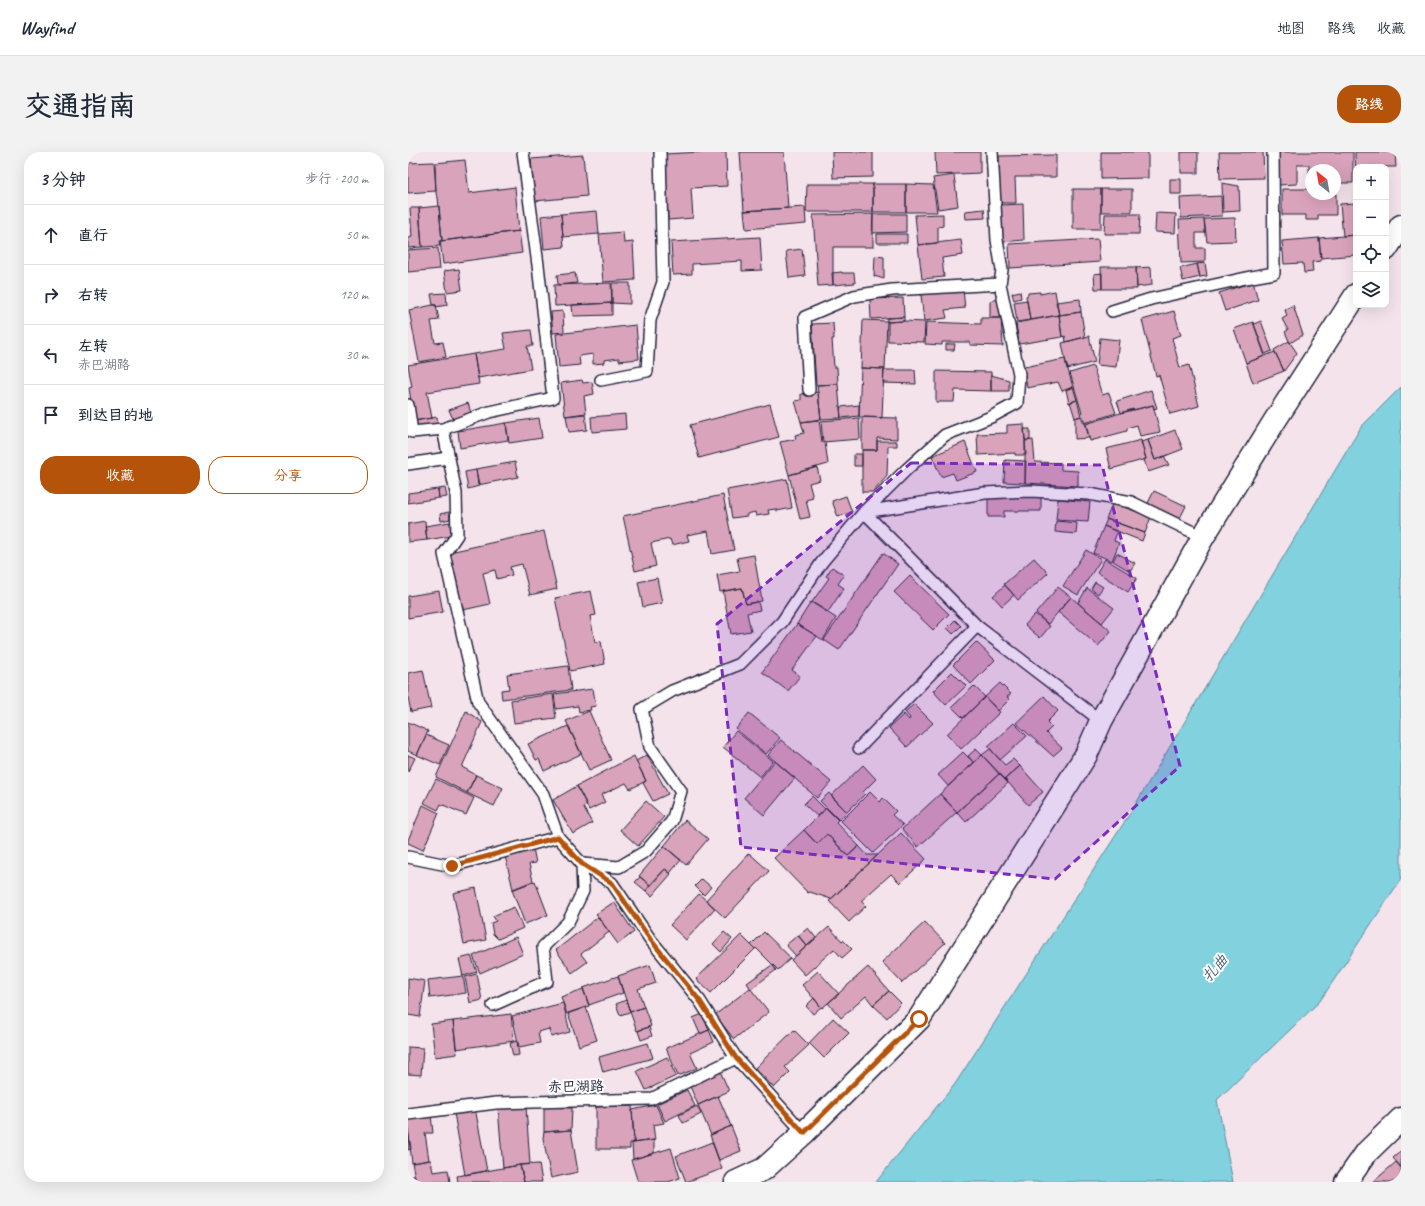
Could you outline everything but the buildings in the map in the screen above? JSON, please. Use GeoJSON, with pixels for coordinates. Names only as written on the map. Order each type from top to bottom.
{"type":"FeatureCollection","features":[{"type":"Feature","properties":{"kind":"street"},"geometry":{"type":"LineString","coordinates":[[1389,244],[1401,226]]}},
{"type":"Feature","properties":{"kind":"street"},"geometry":{"type":"LineString","coordinates":[[736,1182],[764,1169],[804,1133],[919,1019],[1086,755],[1101,721],[1203,537],[1274,422],[1353,300]]}},
{"type":"Feature","properties":{"kind":"street"},"geometry":{"type":"LineString","coordinates":[[1346,1182],[1367,1152],[1401,1119]]}},
{"type":"Feature","properties":{"kind":"lane"},"geometry":{"type":"LineString","coordinates":[[408,405],[412,432],[443,429],[488,412],[553,398],[538,265],[523,152]]}},
{"type":"Feature","properties":{"kind":"lane"},"geometry":{"type":"LineString","coordinates":[[601,380],[647,371],[650,320],[663,282],[660,152]]}},
{"type":"Feature","properties":{"kind":"lane"},"geometry":{"type":"LineString","coordinates":[[582,864],[619,867],[646,851],[672,821],[681,791],[650,747],[642,709],[672,691],[740,664],[782,622],[822,562],[864,512],[907,469],[945,435],[991,417],[1017,403],[1019,374],[1000,284],[1002,270],[997,240],[992,152]]}},
{"type":"Feature","properties":{"kind":"lane"},"geometry":{"type":"LineString","coordinates":[[1112,311],[1151,299],[1274,273],[1272,152]]}},
{"type":"Feature","properties":{"kind":"lane"},"geometry":{"type":"LineString","coordinates":[[809,390],[805,317],[854,296],[892,290],[1000,284]]}},
{"type":"Feature","properties":{"kind":"lane"},"geometry":{"type":"LineString","coordinates":[[443,429],[456,493],[457,535],[444,554],[478,702],[543,794],[558,837],[582,864],[612,883],[650,939],[700,1001],[736,1058],[804,1133]]}},
{"type":"Feature","properties":{"kind":"lane"},"geometry":{"type":"LineString","coordinates":[[408,464],[448,458]]}},
{"type":"Feature","properties":{"kind":"lane"},"geometry":{"type":"LineString","coordinates":[[864,512],[985,492],[1030,491],[1089,494],[1131,502],[1203,537]]}},
{"type":"Feature","properties":{"kind":"lane"},"geometry":{"type":"LineString","coordinates":[[864,512],[977,626],[1101,721]]}},
{"type":"Feature","properties":{"kind":"lane"},"geometry":{"type":"LineString","coordinates":[[859,748],[977,626]]}},
{"type":"Feature","properties":{"kind":"lane"},"geometry":{"type":"LineString","coordinates":[[408,857],[452,866],[558,837]]}},
{"type":"Feature","properties":{"kind":"lane"},"geometry":{"type":"LineString","coordinates":[[493,1005],[547,981],[543,947],[568,922],[583,891],[582,864]]}},
{"type":"Feature","properties":{"kind":"lane","name":"赤巴湖路"},"geometry":{"type":"LineString","coordinates":[[408,1114],[496,1103],[651,1099],[736,1058]]}},
{"type":"Feature","properties":{"kind":"highlighted area"},"geometry":{"type":"Polygon","coordinates":[[[911,463],[1102,465],[1180,766],[1055,879],[741,847],[717,624],[911,463]]]}},
{"type":"Feature","properties":{"kind":"water","name":"扎曲"},"geometry":{"type":"Polygon","coordinates":[[[1401,387],[1401,879],[1320,1001],[1217,1100],[1233,1182],[876,1182],[955,1084],[1129,815],[1361,427],[1401,387]]]}},
{"type":"Feature","properties":{"kind":"route"},"geometry":{"type":"LineString","coordinates":[[452,866],[558,837],[582,864],[612,883],[650,939],[700,1001],[736,1058],[804,1133],[919,1019]]}}]}
